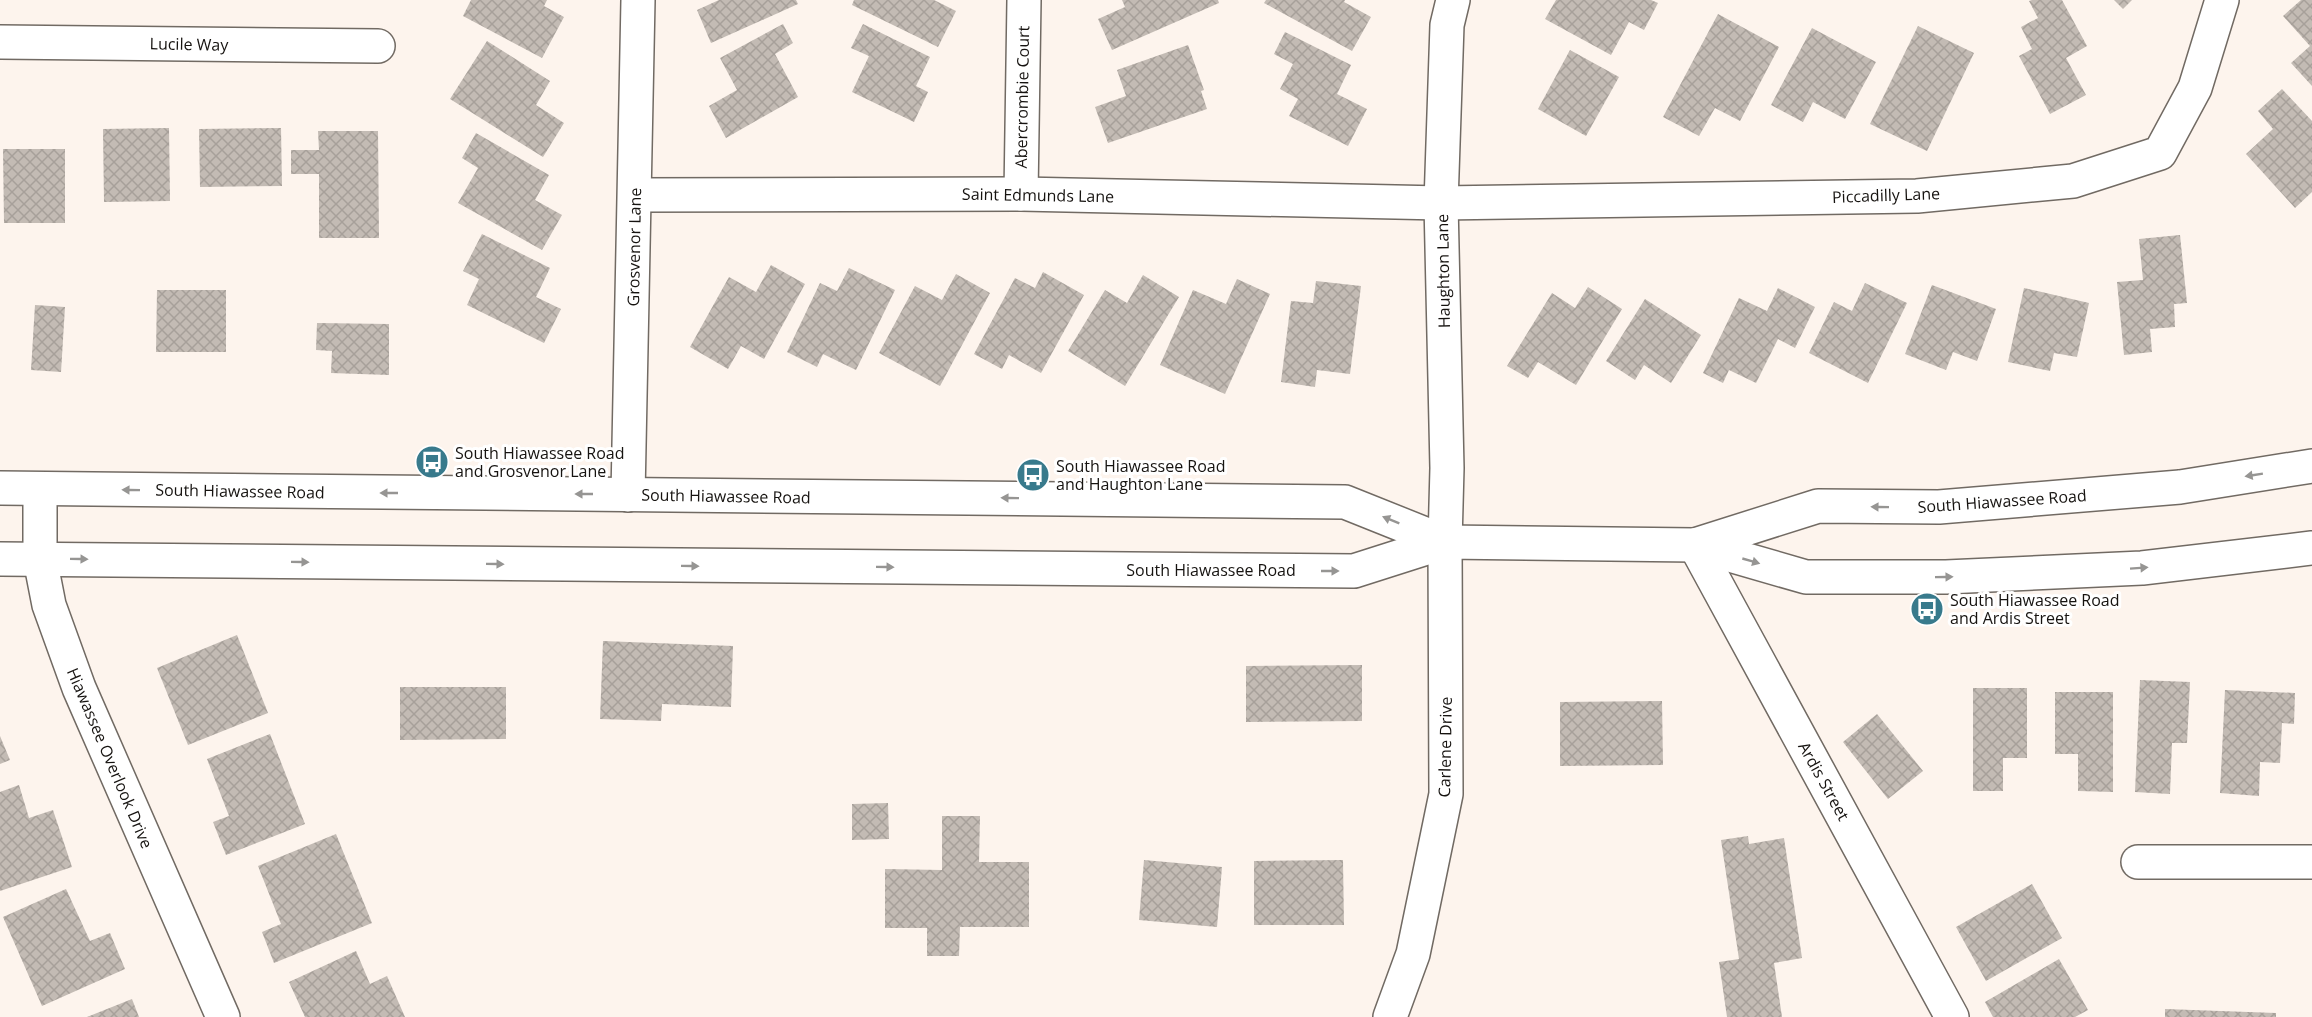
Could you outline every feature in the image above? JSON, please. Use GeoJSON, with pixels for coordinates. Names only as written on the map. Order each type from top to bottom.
{"type":"FeatureCollection","features":[{"type":"Feature","properties":{"kind":"street","name":"Grosvenor Lane"},"geometry":{"type":"LineString","coordinates":[[628,495],[638,0]]}},
{"type":"Feature","properties":{"kind":"street","name":"Abercrombie Court"},"geometry":{"type":"LineString","coordinates":[[1021,194],[1024,0]]}},
{"type":"Feature","properties":{"kind":"street","name":"Haughton Lane"},"geometry":{"type":"LineString","coordinates":[[1445,542],[1447,468],[1441,202],[1447,24],[1453,0]]}},
{"type":"Feature","properties":{"kind":"street","name":"Piccadilly Lane"},"geometry":{"type":"LineString","coordinates":[[1441,202],[1917,196],[2073,181],[2160,153],[2195,88],[2222,0]]}},
{"type":"Feature","properties":{"kind":"street","name":"Lucile Way"},"geometry":{"type":"LineString","coordinates":[[0,42],[378,46]]}},
{"type":"Feature","properties":{"kind":"street","name":"Saint Edmunds Lane"},"geometry":{"type":"LineString","coordinates":[[635,195],[1021,194],[1441,202]]}},
{"type":"Feature","properties":{"kind":"street","name":"South Hiawassee Road"},"geometry":{"type":"LineString","coordinates":[[1695,545],[1818,506],[1939,507],[2180,487],[2312,466]]}},
{"type":"Feature","properties":{"kind":"street","name":"South Hiawassee Road"},"geometry":{"type":"LineString","coordinates":[[0,489],[1345,502],[1445,542]]}},
{"type":"Feature","properties":{"kind":"street","name":"Hiawassee Overlook Drive"},"geometry":{"type":"LineString","coordinates":[[40,489],[40,559],[49,605],[78,688],[223,1017]]}},
{"type":"Feature","properties":{"kind":"street","name":"South Hiawassee Road"},"geometry":{"type":"LineString","coordinates":[[0,559],[1354,571],[1445,542],[1695,545],[1806,577],[1946,577],[2142,568],[2312,548]]}},
{"type":"Feature","properties":{"kind":"street","name":"Carlene Drive"},"geometry":{"type":"LineString","coordinates":[[1390,1017],[1413,954],[1446,794],[1445,542]]}},
{"type":"Feature","properties":{"kind":"street","name":"Ardis Street"},"geometry":{"type":"LineString","coordinates":[[1695,545],[1952,1017]]}},
{"type":"Feature","properties":{"kind":"street"},"geometry":{"type":"LineString","coordinates":[[2138,862],[2312,862]]}},
{"type":"Feature","properties":{"kind":"building"},"geometry":{"type":"Polygon","coordinates":[[[471,0],[547,0],[544,6],[564,17],[542,58],[463,16],[471,0]]]}},
{"type":"Feature","properties":{"kind":"building"},"geometry":{"type":"Polygon","coordinates":[[[719,0],[796,0],[798,4],[711,43],[697,10],[719,0]]]}},
{"type":"Feature","properties":{"kind":"building"},"geometry":{"type":"Polygon","coordinates":[[[854,0],[934,0],[956,11],[938,47],[852,5],[854,0]]]}},
{"type":"Feature","properties":{"kind":"building"},"geometry":{"type":"Polygon","coordinates":[[[1122,0],[1218,0],[1219,3],[1112,50],[1098,19],[1125,7],[1122,0]]]}},
{"type":"Feature","properties":{"kind":"building"},"geometry":{"type":"Polygon","coordinates":[[[1266,0],[1345,0],[1344,2],[1371,17],[1352,51],[1264,3],[1266,0]]]}},
{"type":"Feature","properties":{"kind":"building"},"geometry":{"type":"Polygon","coordinates":[[[1556,0],[1651,0],[1658,3],[1644,30],[1629,22],[1611,55],[1545,19],[1556,0]]]}},
{"type":"Feature","properties":{"kind":"building"},"geometry":{"type":"Polygon","coordinates":[[[2062,0],[2087,46],[2066,58],[2086,95],[2050,114],[2019,56],[2032,49],[2021,27],[2038,18],[2029,1],[2062,0]]]}},
{"type":"Feature","properties":{"kind":"building"},"geometry":{"type":"Polygon","coordinates":[[[2114,0],[2132,0],[2123,9],[2114,0]]]}},
{"type":"Feature","properties":{"kind":"building"},"geometry":{"type":"Polygon","coordinates":[[[2301,0],[2312,0],[2312,86],[2291,63],[2310,46],[2283,16],[2301,0]]]}},
{"type":"Feature","properties":{"kind":"building"},"geometry":{"type":"Polygon","coordinates":[[[1718,14],[1779,47],[1740,121],[1715,108],[1699,136],[1663,117],[1718,14]]]}},
{"type":"Feature","properties":{"kind":"building"},"geometry":{"type":"Polygon","coordinates":[[[783,24],[793,43],[775,54],[798,97],[726,138],[709,106],[737,90],[720,58],[783,24]]]}},
{"type":"Feature","properties":{"kind":"building"},"geometry":{"type":"Polygon","coordinates":[[[863,24],[930,57],[916,86],[928,92],[914,122],[852,92],[869,56],[851,48],[863,24]]]}},
{"type":"Feature","properties":{"kind":"building"},"geometry":{"type":"Polygon","coordinates":[[[1918,26],[1974,53],[1927,151],[1870,124],[1918,26]]]}},
{"type":"Feature","properties":{"kind":"building"},"geometry":{"type":"Polygon","coordinates":[[[1812,28],[1876,62],[1845,119],[1813,102],[1803,122],[1771,105],[1812,28]]]}},
{"type":"Feature","properties":{"kind":"building"},"geometry":{"type":"Polygon","coordinates":[[[1285,32],[1351,65],[1337,94],[1367,109],[1348,146],[1289,116],[1298,99],[1280,89],[1293,64],[1274,54],[1285,32]]]}},
{"type":"Feature","properties":{"kind":"building"},"geometry":{"type":"Polygon","coordinates":[[[487,41],[550,81],[536,105],[564,123],[543,157],[450,99],[487,41]]]}},
{"type":"Feature","properties":{"kind":"building"},"geometry":{"type":"Polygon","coordinates":[[[1188,45],[1204,90],[1201,91],[1207,109],[1108,143],[1095,107],[1126,96],[1117,70],[1188,45]]]}},
{"type":"Feature","properties":{"kind":"building"},"geometry":{"type":"Polygon","coordinates":[[[1570,50],[1619,77],[1586,136],[1538,109],[1570,50]]]}},
{"type":"Feature","properties":{"kind":"building"},"geometry":{"type":"Polygon","coordinates":[[[2282,89],[2312,121],[2312,192],[2295,208],[2246,154],[2273,129],[2258,111],[2282,89]]]}},
{"type":"Feature","properties":{"kind":"building"},"geometry":{"type":"Polygon","coordinates":[[[169,128],[170,201],[104,202],[103,129],[169,128]]]}},
{"type":"Feature","properties":{"kind":"building"},"geometry":{"type":"Polygon","coordinates":[[[281,128],[282,186],[200,187],[199,129],[281,128]]]}},
{"type":"Feature","properties":{"kind":"building"},"geometry":{"type":"Polygon","coordinates":[[[318,131],[378,131],[379,238],[319,238],[319,174],[291,174],[291,150],[319,150],[318,131]]]}},
{"type":"Feature","properties":{"kind":"building"},"geometry":{"type":"Polygon","coordinates":[[[476,133],[549,175],[535,200],[562,215],[542,250],[458,203],[478,168],[462,158],[476,133]]]}},
{"type":"Feature","properties":{"kind":"building"},"geometry":{"type":"Polygon","coordinates":[[[3,149],[65,149],[65,223],[4,223],[3,149]]]}},
{"type":"Feature","properties":{"kind":"building"},"geometry":{"type":"Polygon","coordinates":[[[482,234],[550,268],[536,297],[561,309],[544,343],[467,305],[479,279],[463,271],[482,234]]]}},
{"type":"Feature","properties":{"kind":"building"},"geometry":{"type":"Polygon","coordinates":[[[2180,235],[2187,303],[2174,304],[2175,327],[2150,329],[2152,352],[2124,355],[2117,282],[2143,280],[2139,239],[2180,235]]]}},
{"type":"Feature","properties":{"kind":"building"},"geometry":{"type":"Polygon","coordinates":[[[771,265],[805,284],[764,359],[741,346],[728,369],[690,347],[729,277],[756,292],[771,265]]]}},
{"type":"Feature","properties":{"kind":"building"},"geometry":{"type":"Polygon","coordinates":[[[849,268],[895,290],[856,370],[823,354],[817,367],[787,352],[820,283],[837,291],[849,268]]]}},
{"type":"Feature","properties":{"kind":"building"},"geometry":{"type":"Polygon","coordinates":[[[1043,272],[1084,295],[1041,373],[1009,355],[1002,369],[974,354],[1015,278],[1035,288],[1043,272]]]}},
{"type":"Feature","properties":{"kind":"building"},"geometry":{"type":"Polygon","coordinates":[[[956,274],[990,293],[940,386],[879,353],[915,286],[942,300],[956,274]]]}},
{"type":"Feature","properties":{"kind":"building"},"geometry":{"type":"Polygon","coordinates":[[[1143,275],[1179,297],[1125,386],[1068,351],[1105,290],[1127,303],[1143,275]]]}},
{"type":"Feature","properties":{"kind":"building"},"geometry":{"type":"Polygon","coordinates":[[[1237,279],[1270,294],[1225,394],[1160,365],[1193,290],[1226,304],[1237,279]]]}},
{"type":"Feature","properties":{"kind":"building"},"geometry":{"type":"Polygon","coordinates":[[[1316,281],[1361,286],[1350,374],[1317,370],[1315,387],[1281,382],[1291,301],[1313,303],[1316,281]]]}},
{"type":"Feature","properties":{"kind":"building"},"geometry":{"type":"Polygon","coordinates":[[[1865,283],[1907,303],[1868,383],[1809,353],[1834,302],[1852,311],[1865,283]]]}},
{"type":"Feature","properties":{"kind":"building"},"geometry":{"type":"Polygon","coordinates":[[[1932,285],[1996,309],[1977,361],[1953,352],[1946,370],[1905,354],[1932,285]]]}},
{"type":"Feature","properties":{"kind":"building"},"geometry":{"type":"Polygon","coordinates":[[[1588,287],[1622,309],[1576,385],[1538,362],[1528,378],[1507,366],[1552,293],[1575,308],[1588,287]]]}},
{"type":"Feature","properties":{"kind":"building"},"geometry":{"type":"Polygon","coordinates":[[[1778,288],[1815,307],[1795,348],[1778,339],[1756,383],[1729,370],[1723,383],[1703,373],[1739,298],[1767,311],[1778,288]]]}},
{"type":"Feature","properties":{"kind":"building"},"geometry":{"type":"Polygon","coordinates":[[[2024,288],[2089,303],[2077,357],[2054,353],[2050,371],[2008,362],[2024,288]]]}},
{"type":"Feature","properties":{"kind":"building"},"geometry":{"type":"Polygon","coordinates":[[[157,290],[226,290],[226,352],[156,352],[157,290]]]}},
{"type":"Feature","properties":{"kind":"building"},"geometry":{"type":"Polygon","coordinates":[[[1645,299],[1701,335],[1671,383],[1644,365],[1635,380],[1606,361],[1645,299]]]}},
{"type":"Feature","properties":{"kind":"building"},"geometry":{"type":"Polygon","coordinates":[[[35,305],[65,307],[61,372],[31,370],[35,305]]]}},
{"type":"Feature","properties":{"kind":"building"},"geometry":{"type":"Polygon","coordinates":[[[317,323],[389,324],[389,375],[331,373],[332,351],[316,350],[317,323]]]}},
{"type":"Feature","properties":{"kind":"building"},"geometry":{"type":"Polygon","coordinates":[[[237,635],[268,713],[188,745],[157,668],[237,635]]]}},
{"type":"Feature","properties":{"kind":"building"},"geometry":{"type":"Polygon","coordinates":[[[603,641],[733,646],[731,707],[662,704],[661,721],[600,719],[603,641]]]}},
{"type":"Feature","properties":{"kind":"building"},"geometry":{"type":"Polygon","coordinates":[[[1362,665],[1362,721],[1246,722],[1246,666],[1362,665]]]}},
{"type":"Feature","properties":{"kind":"building"},"geometry":{"type":"Polygon","coordinates":[[[2140,680],[2190,682],[2187,743],[2172,743],[2170,794],[2135,792],[2140,680]]]}},
{"type":"Feature","properties":{"kind":"building"},"geometry":{"type":"Polygon","coordinates":[[[400,687],[506,687],[506,739],[400,740],[400,687]]]}},
{"type":"Feature","properties":{"kind":"building"},"geometry":{"type":"Polygon","coordinates":[[[1973,688],[2027,688],[2027,758],[2003,758],[2003,791],[1973,791],[1973,688]]]}},
{"type":"Feature","properties":{"kind":"building"},"geometry":{"type":"Polygon","coordinates":[[[2225,690],[2295,693],[2294,724],[2282,723],[2280,763],[2260,762],[2259,796],[2220,793],[2225,690]]]}},
{"type":"Feature","properties":{"kind":"building"},"geometry":{"type":"Polygon","coordinates":[[[2055,692],[2113,692],[2113,792],[2078,791],[2078,754],[2055,754],[2055,692]]]}},
{"type":"Feature","properties":{"kind":"building"},"geometry":{"type":"Polygon","coordinates":[[[1662,701],[1663,765],[1560,766],[1560,702],[1662,701]]]}},
{"type":"Feature","properties":{"kind":"building"},"geometry":{"type":"Polygon","coordinates":[[[1877,714],[1923,771],[1888,799],[1843,742],[1877,714]]]}},
{"type":"Feature","properties":{"kind":"building"},"geometry":{"type":"Polygon","coordinates":[[[270,734],[305,824],[226,855],[213,822],[229,816],[207,759],[270,734]]]}},
{"type":"Feature","properties":{"kind":"building"},"geometry":{"type":"Polygon","coordinates":[[[0,736],[10,760],[0,764],[0,736]]]}},
{"type":"Feature","properties":{"kind":"building"},"geometry":{"type":"Polygon","coordinates":[[[19,785],[29,818],[53,810],[72,867],[0,891],[0,792],[19,785]]]}},
{"type":"Feature","properties":{"kind":"building"},"geometry":{"type":"Polygon","coordinates":[[[888,803],[889,839],[852,840],[852,804],[888,803]]]}},
{"type":"Feature","properties":{"kind":"building"},"geometry":{"type":"Polygon","coordinates":[[[942,816],[980,816],[979,862],[1029,862],[1029,927],[960,927],[959,956],[927,956],[927,928],[885,928],[885,869],[942,870],[942,816]]]}},
{"type":"Feature","properties":{"kind":"building"},"geometry":{"type":"Polygon","coordinates":[[[336,834],[372,923],[274,963],[262,932],[281,924],[258,866],[336,834]]]}},
{"type":"Feature","properties":{"kind":"building"},"geometry":{"type":"Polygon","coordinates":[[[1748,836],[1749,844],[1784,838],[1802,958],[1774,963],[1782,1017],[1727,1017],[1719,962],[1739,959],[1721,840],[1748,836]]]}},
{"type":"Feature","properties":{"kind":"building"},"geometry":{"type":"Polygon","coordinates":[[[1144,860],[1222,867],[1217,927],[1139,920],[1144,860]]]}},
{"type":"Feature","properties":{"kind":"building"},"geometry":{"type":"Polygon","coordinates":[[[1343,860],[1344,925],[1254,925],[1254,861],[1343,860]]]}},
{"type":"Feature","properties":{"kind":"building"},"geometry":{"type":"Polygon","coordinates":[[[2032,884],[2062,938],[1986,981],[1956,927],[2032,884]]]}},
{"type":"Feature","properties":{"kind":"building"},"geometry":{"type":"Polygon","coordinates":[[[66,889],[90,941],[110,933],[125,969],[42,1006],[3,917],[66,889]]]}},
{"type":"Feature","properties":{"kind":"building"},"geometry":{"type":"Polygon","coordinates":[[[356,951],[370,984],[387,976],[405,1017],[305,1017],[289,982],[356,951]]]}},
{"type":"Feature","properties":{"kind":"building"},"geometry":{"type":"Polygon","coordinates":[[[2059,959],[2088,1010],[2075,1017],[1993,1017],[1985,1002],[2059,959]]]}},
{"type":"Feature","properties":{"kind":"building"},"geometry":{"type":"Polygon","coordinates":[[[132,999],[139,1017],[87,1017],[132,999]]]}},
{"type":"Feature","properties":{"kind":"building"},"geometry":{"type":"Polygon","coordinates":[[[2165,1009],[2276,1013],[2276,1017],[2165,1017],[2165,1009]]]}},
{"type":"Feature","properties":{"kind":"place","name":"South Hiawassee Road and Grosvenor Lane"},"geometry":{"type":"Point","coordinates":[432,462]}},
{"type":"Feature","properties":{"kind":"place","name":"South Hiawassee Road and Haughton Lane"},"geometry":{"type":"Point","coordinates":[1033,475]}},
{"type":"Feature","properties":{"kind":"place","name":"South Hiawassee Road and Ardis Street"},"geometry":{"type":"Point","coordinates":[1927,609]}}]}
